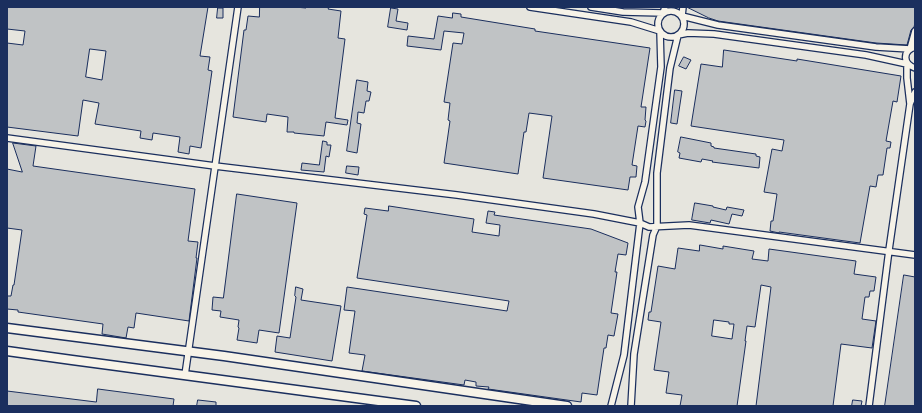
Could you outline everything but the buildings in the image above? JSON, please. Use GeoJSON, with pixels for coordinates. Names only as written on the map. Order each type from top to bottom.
{"type":"FeatureCollection","features":[{"type":"Feature","properties":{"kind":"street"},"geometry":{"type":"LineString","coordinates":[[185,375],[238,7]]}},
{"type":"Feature","properties":{"kind":"street"},"geometry":{"type":"LineString","coordinates":[[530,7],[631,22],[660,31],[671,37],[688,33],[714,34],[866,55],[907,64],[915,68]]}},
{"type":"Feature","properties":{"kind":"street"},"geometry":{"type":"LineString","coordinates":[[591,7],[623,12],[664,13],[672,11],[677,12],[682,16],[718,25],[876,47],[912,48]]}},
{"type":"Feature","properties":{"kind":"street"},"geometry":{"type":"LineString","coordinates":[[611,406],[624,355],[640,223],[638,207],[645,182],[661,67],[660,31],[658,24],[659,19],[664,13],[665,7]]}},
{"type":"Feature","properties":{"kind":"street"},"geometry":{"type":"LineString","coordinates":[[631,406],[634,354],[653,235],[657,226],[657,173],[670,68],[678,35],[684,29],[685,24],[682,16],[682,7]]}},
{"type":"Feature","properties":{"kind":"street"},"geometry":{"type":"LineString","coordinates":[[910,104],[906,54],[912,48],[915,31]]}},
{"type":"Feature","properties":{"kind":"street"},"geometry":{"type":"LineString","coordinates":[[869,406],[910,104],[915,92]]}},
{"type":"Feature","properties":{"kind":"street"},"geometry":{"type":"LineString","coordinates":[[7,138],[215,166],[472,197],[594,214],[640,223],[649,227],[690,225],[915,254]]}},
{"type":"Feature","properties":{"kind":"street"},"geometry":{"type":"LineString","coordinates":[[7,328],[231,357],[567,406]]}},
{"type":"Feature","properties":{"kind":"street"},"geometry":{"type":"LineString","coordinates":[[7,351],[416,406]]}},
{"type":"Feature","properties":{"kind":"shaded area"},"geometry":{"type":"Polygon","coordinates":[[[7,7],[915,7],[915,406],[7,406],[7,7]]]}}]}
